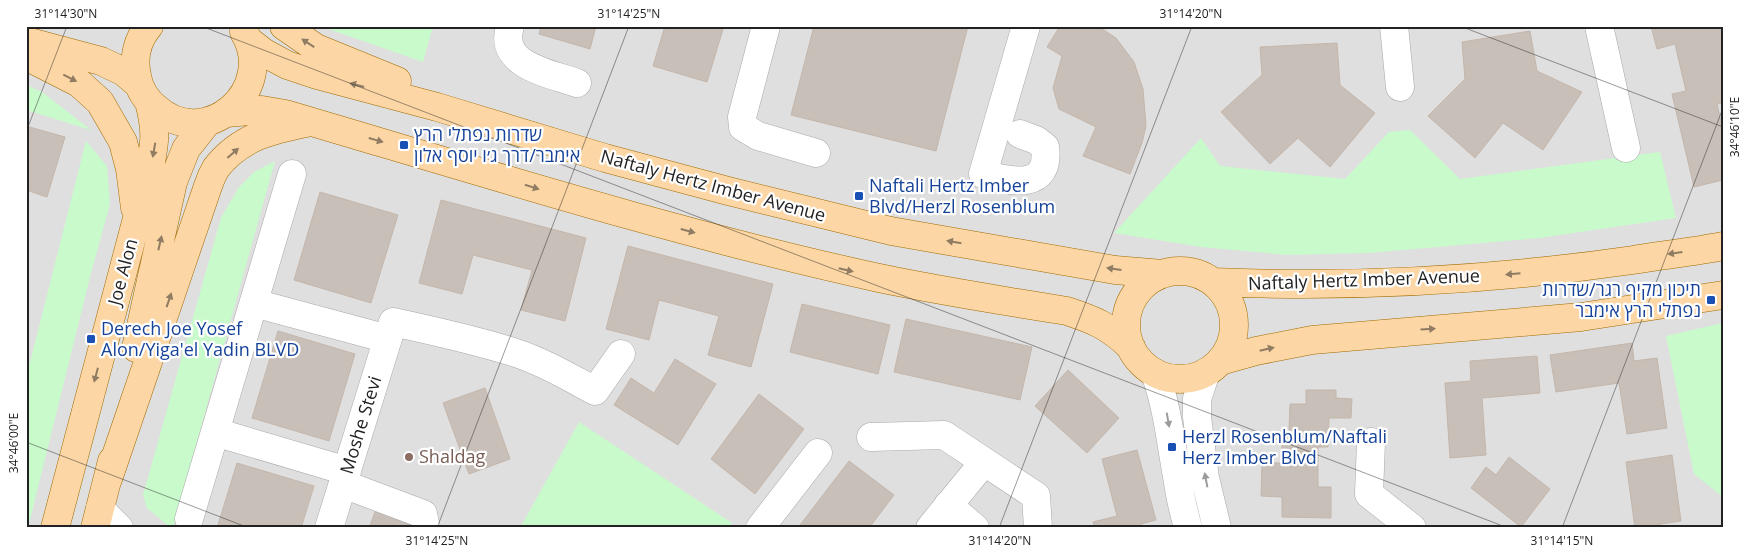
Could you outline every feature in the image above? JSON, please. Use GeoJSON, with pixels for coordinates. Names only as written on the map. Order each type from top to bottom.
{"type":"FeatureCollection","features":[{"type":"Feature","properties":{"kind":"main road","name":"Joe Alon"},"geometry":{"type":"LineString","coordinates":[[55,528],[155,143],[155,124],[135,67],[136,49],[148,26]]}},
{"type":"Feature","properties":{"kind":"main road"},"geometry":{"type":"LineString","coordinates":[[284,26],[316,48],[547,141]]}},
{"type":"Feature","properties":{"kind":"main road","name":"Joe Alon"},"geometry":{"type":"LineString","coordinates":[[98,518],[173,182],[186,149],[217,117],[241,99],[251,81],[253,61],[245,33]]}},
{"type":"Feature","properties":{"kind":"main road","name":"Naftaly Hertz Imber Avenue"},"geometry":{"type":"LineString","coordinates":[[245,33],[263,52],[295,68],[437,107],[604,158],[728,191],[891,231],[1115,270],[1163,274]]}},
{"type":"Feature","properties":{"kind":"main road"},"geometry":{"type":"LineString","coordinates":[[26,42],[101,61],[124,72],[161,113],[176,120],[192,123],[262,110],[285,114],[591,205],[808,261],[890,280],[1067,311],[1094,320],[1112,330],[1131,347],[1141,362],[1155,373],[1181,379],[1190,378],[1256,351],[1312,340],[1581,316],[1723,295]]}},
{"type":"Feature","properties":{"kind":"main road"},"geometry":{"type":"LineString","coordinates":[[26,56],[79,83],[100,102],[124,142],[130,169],[136,222]]}},
{"type":"Feature","properties":{"kind":"main road"},"geometry":{"type":"LineString","coordinates":[[108,479],[208,186],[216,168],[234,151],[257,135],[312,122]]}},
{"type":"Feature","properties":{"kind":"main road","name":"Naftaly Hertz Imber Avenue"},"geometry":{"type":"LineString","coordinates":[[1213,282],[1282,284],[1408,282],[1576,268],[1723,246]]}},
{"type":"Feature","properties":{"kind":"main road"},"geometry":{"type":"LineString","coordinates":[[1131,347],[1127,330],[1128,312],[1135,296],[1147,283],[1163,274],[1189,272],[1206,277],[1220,288],[1229,303],[1234,320],[1233,338],[1226,354],[1213,367]]}},
{"type":"Feature","properties":{"kind":"street"},"geometry":{"type":"LineString","coordinates":[[510,26],[507,36],[511,52],[525,65],[577,83]]}},
{"type":"Feature","properties":{"kind":"street"},"geometry":{"type":"LineString","coordinates":[[766,26],[742,117],[743,127],[758,136],[816,152]]}},
{"type":"Feature","properties":{"kind":"street"},"geometry":{"type":"LineString","coordinates":[[1020,134],[1036,140],[1045,147],[1047,161],[1040,174],[1022,181],[1001,179],[983,174],[1026,26]]}},
{"type":"Feature","properties":{"kind":"street"},"geometry":{"type":"LineString","coordinates":[[1394,26],[1400,87]]}},
{"type":"Feature","properties":{"kind":"street"},"geometry":{"type":"LineString","coordinates":[[1599,26],[1626,148]]}},
{"type":"Feature","properties":{"kind":"street"},"geometry":{"type":"LineString","coordinates":[[189,519],[292,174]]}},
{"type":"Feature","properties":{"kind":"street"},"geometry":{"type":"LineString","coordinates":[[254,303],[390,331],[443,332],[517,353],[560,372],[595,391],[621,354]]}},
{"type":"Feature","properties":{"kind":"street","name":"Moshe Stevi"},"geometry":{"type":"LineString","coordinates":[[329,528],[390,331]]}},
{"type":"Feature","properties":{"kind":"street"},"geometry":{"type":"LineString","coordinates":[[1213,367],[1197,399],[1197,417],[1206,478],[1217,528]]}},
{"type":"Feature","properties":{"kind":"street"},"geometry":{"type":"LineString","coordinates":[[1155,373],[1169,421],[1178,484],[1188,528]]}},
{"type":"Feature","properties":{"kind":"street"},"geometry":{"type":"LineString","coordinates":[[215,432],[345,478],[423,514],[426,528]]}},
{"type":"Feature","properties":{"kind":"street"},"geometry":{"type":"LineString","coordinates":[[871,437],[944,435],[1036,496],[1038,528]]}},
{"type":"Feature","properties":{"kind":"street"},"geometry":{"type":"LineString","coordinates":[[1370,442],[1369,494],[1412,528]]}},
{"type":"Feature","properties":{"kind":"street"},"geometry":{"type":"LineString","coordinates":[[760,528],[818,453]]}},
{"type":"Feature","properties":{"kind":"street"},"geometry":{"type":"LineString","coordinates":[[930,528],[984,462]]}},
{"type":"Feature","properties":{"kind":"street"},"geometry":{"type":"LineString","coordinates":[[948,505],[975,528]]}},
{"type":"Feature","properties":{"kind":"street"},"geometry":{"type":"LineString","coordinates":[[98,518],[119,528]]}},
{"type":"Feature","properties":{"kind":"shaded area"},"geometry":{"type":"Polygon","coordinates":[[[26,26],[1723,26],[1723,528],[26,528],[26,26]]]}},
{"type":"Feature","properties":{"kind":"green space"},"geometry":{"type":"Polygon","coordinates":[[[320,26],[433,26],[423,62],[320,26]]]}},
{"type":"Feature","properties":{"kind":"green space"},"geometry":{"type":"Polygon","coordinates":[[[26,85],[42,92],[91,130],[26,110],[26,85]]]}},
{"type":"Feature","properties":{"kind":"green space"},"geometry":{"type":"Polygon","coordinates":[[[1410,130],[1460,179],[1660,152],[1676,218],[1539,238],[1369,253],[1287,255],[1201,247],[1114,233],[1201,138],[1220,166],[1345,179],[1389,132],[1410,130]]]}},
{"type":"Feature","properties":{"kind":"green space"},"geometry":{"type":"Polygon","coordinates":[[[86,141],[107,166],[110,204],[28,528],[26,528],[26,378],[86,141]]]}},
{"type":"Feature","properties":{"kind":"green space"},"geometry":{"type":"Polygon","coordinates":[[[275,161],[173,528],[171,528],[147,508],[143,495],[221,218],[239,187],[254,172],[275,161]]]}},
{"type":"Feature","properties":{"kind":"green space"},"geometry":{"type":"Polygon","coordinates":[[[1723,323],[1723,497],[1694,474],[1666,336],[1723,323]]]}},
{"type":"Feature","properties":{"kind":"green space"},"geometry":{"type":"Polygon","coordinates":[[[579,422],[732,523],[729,528],[520,528],[579,422]]]}},
{"type":"Feature","properties":{"kind":"building"},"geometry":{"type":"Polygon","coordinates":[[[541,26],[596,26],[590,49],[539,34],[541,26]]]}},
{"type":"Feature","properties":{"kind":"building"},"geometry":{"type":"Polygon","coordinates":[[[665,26],[724,26],[707,82],[653,66],[665,26]]]}},
{"type":"Feature","properties":{"kind":"building"},"geometry":{"type":"Polygon","coordinates":[[[814,26],[968,26],[936,151],[791,115],[814,26]]]}},
{"type":"Feature","properties":{"kind":"building"},"geometry":{"type":"Polygon","coordinates":[[[1060,26],[1098,26],[1116,38],[1134,62],[1143,89],[1146,126],[1142,143],[1130,174],[1083,156],[1096,127],[1059,109],[1053,88],[1062,56],[1047,47],[1060,26]]]}},
{"type":"Feature","properties":{"kind":"building"},"geometry":{"type":"Polygon","coordinates":[[[1651,26],[1723,26],[1723,103],[1717,104],[1723,130],[1723,180],[1694,187],[1672,94],[1686,91],[1675,44],[1657,49],[1651,26]]]}},
{"type":"Feature","properties":{"kind":"building"},"geometry":{"type":"Polygon","coordinates":[[[1530,31],[1537,71],[1582,92],[1543,150],[1503,123],[1475,158],[1428,116],[1465,79],[1462,42],[1530,31]]]}},
{"type":"Feature","properties":{"kind":"building"},"geometry":{"type":"Polygon","coordinates":[[[1337,43],[1340,85],[1375,113],[1330,167],[1298,138],[1270,164],[1221,112],[1262,75],[1260,47],[1337,43]]]}},
{"type":"Feature","properties":{"kind":"building"},"geometry":{"type":"Polygon","coordinates":[[[26,126],[65,137],[47,197],[26,190],[26,126]]]}},
{"type":"Feature","properties":{"kind":"building"},"geometry":{"type":"Polygon","coordinates":[[[320,192],[398,215],[371,303],[294,280],[320,192]]]}},
{"type":"Feature","properties":{"kind":"building"},"geometry":{"type":"Polygon","coordinates":[[[441,200],[586,238],[565,321],[521,310],[532,270],[473,255],[462,294],[419,283],[441,200]]]}},
{"type":"Feature","properties":{"kind":"building"},"geometry":{"type":"Polygon","coordinates":[[[628,246],[773,284],[751,367],[708,355],[719,316],[659,300],[649,340],[606,329],[628,246]]]}},
{"type":"Feature","properties":{"kind":"building"},"geometry":{"type":"Polygon","coordinates":[[[802,304],[890,325],[878,374],[790,352],[802,304]]]}},
{"type":"Feature","properties":{"kind":"building"},"geometry":{"type":"Polygon","coordinates":[[[906,319],[1032,347],[1020,400],[894,372],[906,319]]]}},
{"type":"Feature","properties":{"kind":"building"},"geometry":{"type":"Polygon","coordinates":[[[278,331],[355,354],[329,441],[252,418],[278,331]]]}},
{"type":"Feature","properties":{"kind":"building"},"geometry":{"type":"Polygon","coordinates":[[[1632,343],[1634,361],[1657,358],[1667,428],[1627,434],[1619,383],[1556,392],[1550,355],[1632,343]]]}},
{"type":"Feature","properties":{"kind":"building"},"geometry":{"type":"Polygon","coordinates":[[[1537,356],[1540,393],[1482,398],[1486,455],[1450,458],[1445,383],[1471,381],[1470,361],[1537,356]]]}},
{"type":"Feature","properties":{"kind":"building"},"geometry":{"type":"Polygon","coordinates":[[[675,359],[716,384],[678,445],[614,405],[631,378],[654,393],[675,359]]]}},
{"type":"Feature","properties":{"kind":"building"},"geometry":{"type":"Polygon","coordinates":[[[1068,370],[1119,418],[1087,453],[1035,406],[1068,370]]]}},
{"type":"Feature","properties":{"kind":"building"},"geometry":{"type":"Polygon","coordinates":[[[485,388],[510,459],[469,474],[443,403],[485,388]]]}},
{"type":"Feature","properties":{"kind":"building"},"geometry":{"type":"Polygon","coordinates":[[[1306,390],[1336,390],[1336,398],[1352,399],[1351,418],[1329,418],[1328,447],[1318,447],[1318,487],[1331,487],[1331,518],[1282,517],[1282,497],[1261,496],[1262,463],[1282,463],[1282,434],[1303,435],[1303,430],[1289,430],[1290,404],[1306,404],[1306,390]]]}},
{"type":"Feature","properties":{"kind":"building"},"geometry":{"type":"Polygon","coordinates":[[[759,394],[804,429],[755,494],[711,459],[759,394]]]}},
{"type":"Feature","properties":{"kind":"building"},"geometry":{"type":"Polygon","coordinates":[[[1137,450],[1156,520],[1141,524],[1142,528],[1095,528],[1093,522],[1117,516],[1102,459],[1137,450]]]}},
{"type":"Feature","properties":{"kind":"building"},"geometry":{"type":"Polygon","coordinates":[[[1672,455],[1681,521],[1635,528],[1626,462],[1672,455]]]}},
{"type":"Feature","properties":{"kind":"building"},"geometry":{"type":"Polygon","coordinates":[[[1509,457],[1550,489],[1521,527],[1471,488],[1486,467],[1496,475],[1509,457]]]}},
{"type":"Feature","properties":{"kind":"building"},"geometry":{"type":"Polygon","coordinates":[[[849,461],[894,495],[869,528],[803,528],[800,525],[849,461]]]}},
{"type":"Feature","properties":{"kind":"building"},"geometry":{"type":"Polygon","coordinates":[[[237,463],[314,486],[301,528],[217,528],[237,463]]]}},
{"type":"Feature","properties":{"kind":"building"},"geometry":{"type":"Polygon","coordinates":[[[378,504],[415,518],[412,528],[369,528],[378,504]]]}},
{"type":"Feature","properties":{"kind":"place","name":"שדרות נפתלי הרץ אימבר/דרך ג׳ו יוסף אלון"},"geometry":{"type":"Point","coordinates":[404,145]}},
{"type":"Feature","properties":{"kind":"place","name":"Naftali Hertz Imber Blvd/Herzl Rosenblum"},"geometry":{"type":"Point","coordinates":[859,196]}},
{"type":"Feature","properties":{"kind":"place","name":"תיכון מקיף רגר/שדרות נפתלי הרץ אימבר"},"geometry":{"type":"Point","coordinates":[1711,300]}},
{"type":"Feature","properties":{"kind":"place","name":"Derech Joe Yosef Alon/Yiga'el Yadin BLVD"},"geometry":{"type":"Point","coordinates":[91,339]}},
{"type":"Feature","properties":{"kind":"place","name":"Herzl Rosenblum/Naftali Herz Imber Blvd"},"geometry":{"type":"Point","coordinates":[1172,447]}},
{"type":"Feature","properties":{"kind":"place","name":"Shaldag"},"geometry":{"type":"Point","coordinates":[409,457]}}]}
